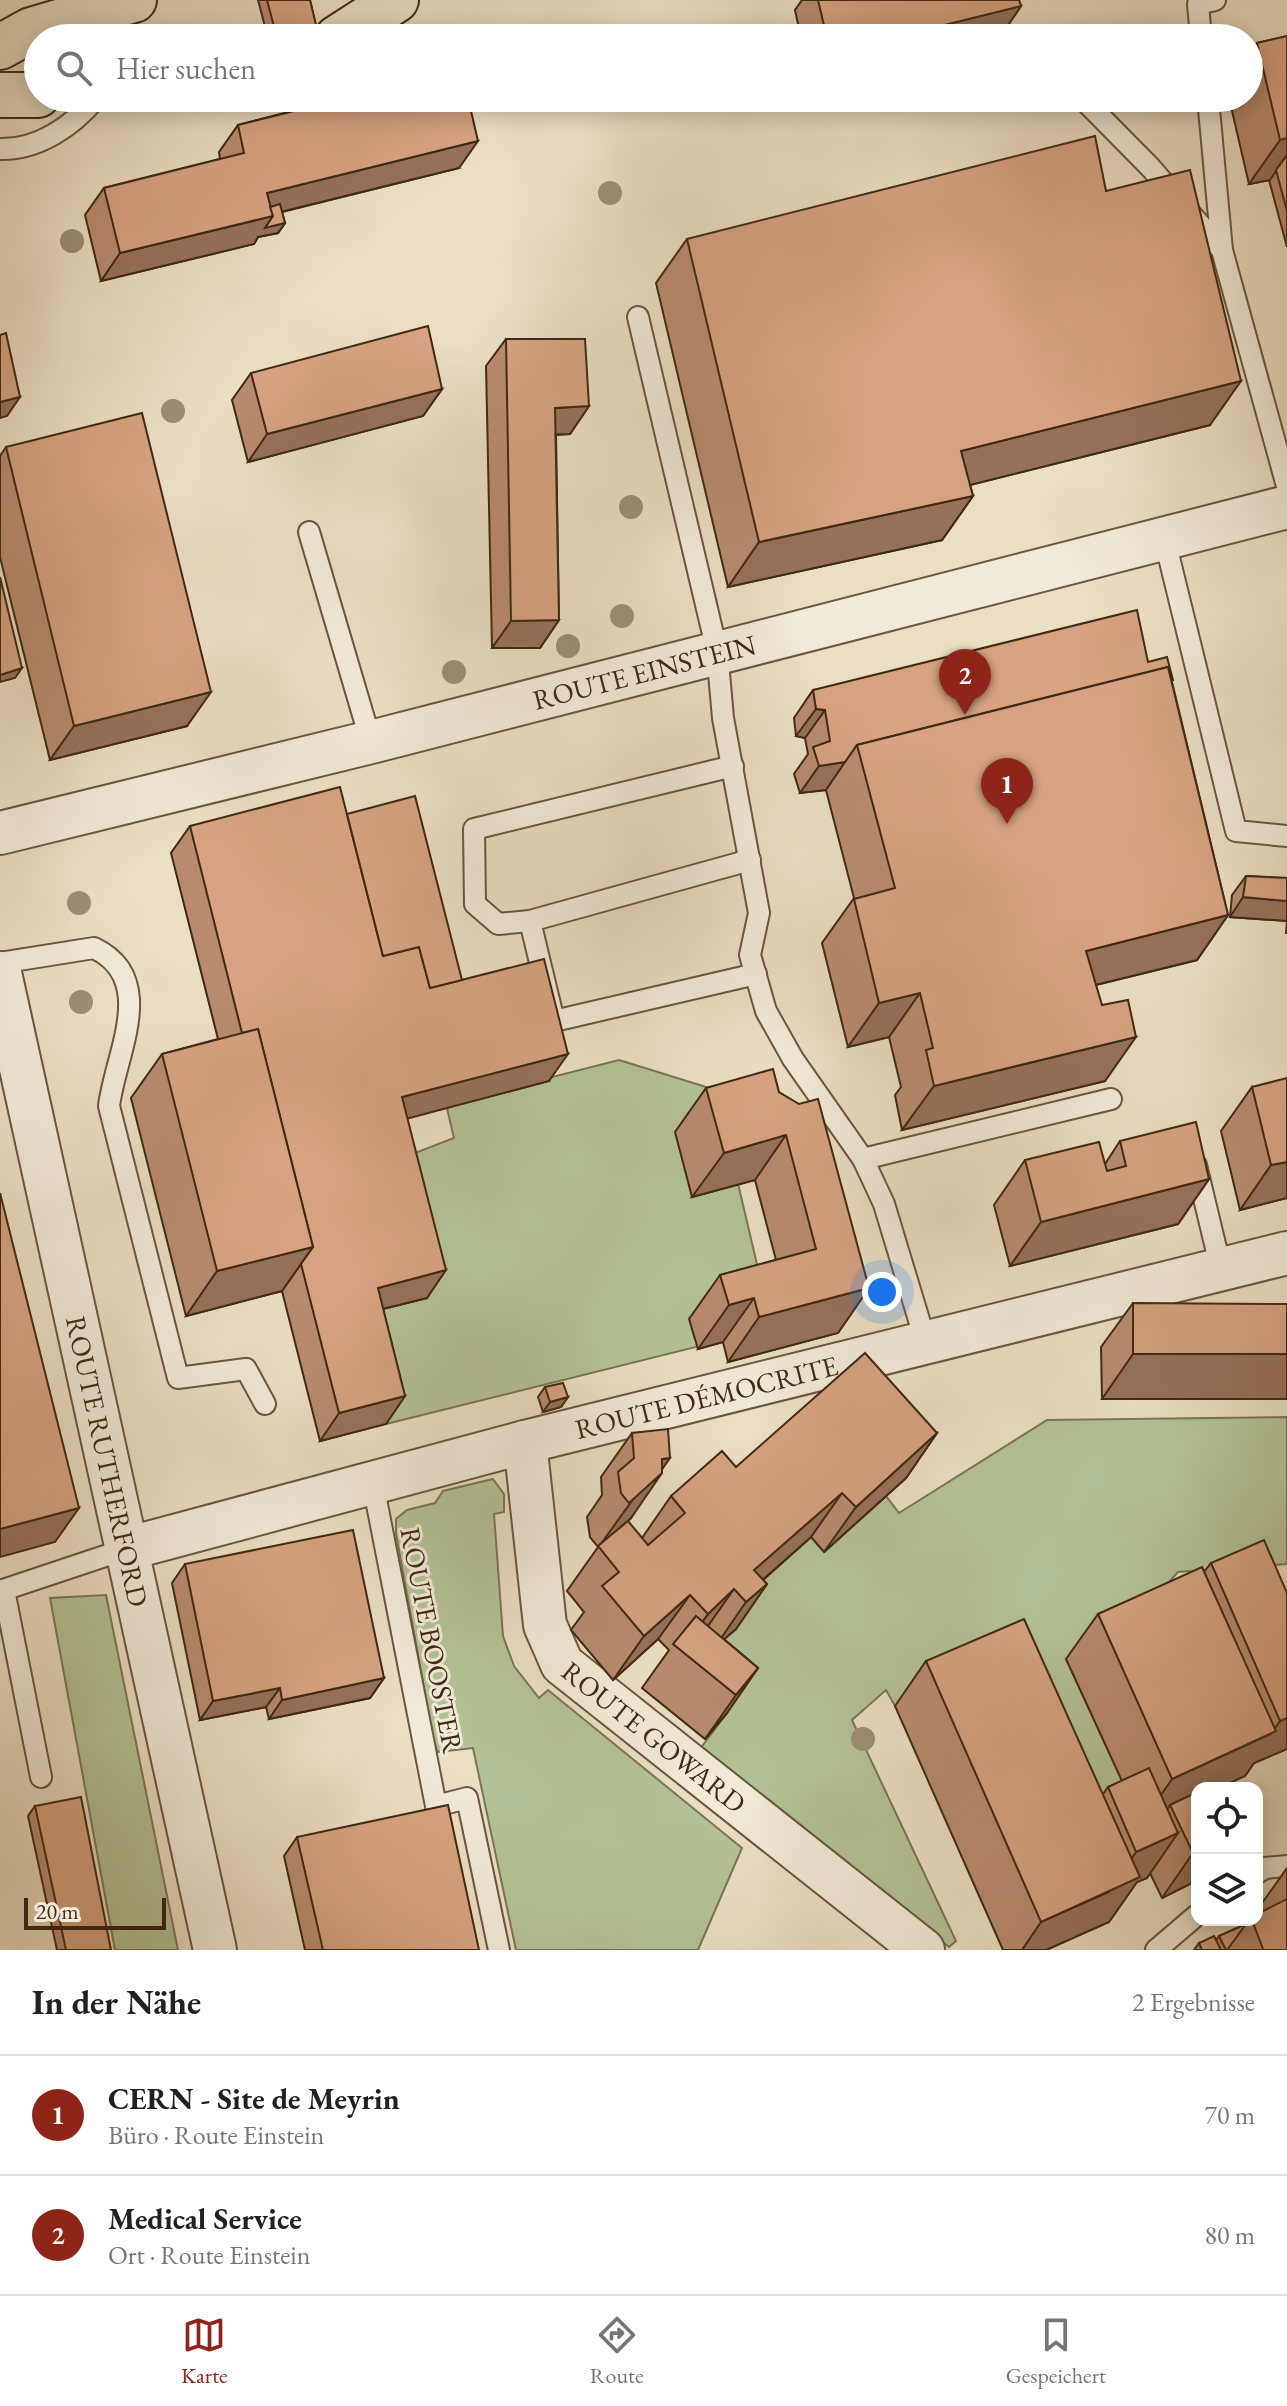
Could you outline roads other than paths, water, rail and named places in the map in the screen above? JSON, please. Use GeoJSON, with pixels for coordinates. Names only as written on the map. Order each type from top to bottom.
{"type":"FeatureCollection","features":[{"type":"Feature","properties":{"kind":"main road"},"geometry":{"type":"LineString","coordinates":[[52,24],[134,0]]}},
{"type":"Feature","properties":{"kind":"main road"},"geometry":{"type":"LineString","coordinates":[[359,24],[396,0]]}},
{"type":"Feature","properties":{"kind":"main road"},"geometry":{"type":"LineString","coordinates":[[0,47],[24,34]]}},
{"type":"Feature","properties":{"kind":"main road"},"geometry":{"type":"LineString","coordinates":[[0,95],[24,95]]}},
{"type":"Feature","properties":{"kind":"street","name":"ROUTE EINSTEIN"},"geometry":{"type":"LineString","coordinates":[[0,833],[371,742],[1287,507]]}},
{"type":"Feature","properties":{"kind":"street","name":"ROUTE RUTHERFORD"},"geometry":{"type":"LineString","coordinates":[[0,973],[215,1950]]}},
{"type":"Feature","properties":{"kind":"street","name":"ROUTE DÉMOCRITE"},"geometry":{"type":"LineString","coordinates":[[126,1549],[525,1442],[1287,1253]]}},
{"type":"Feature","properties":{"kind":"street","name":"ROUTE GOWARD"},"geometry":{"type":"LineString","coordinates":[[525,1442],[545,1625],[562,1664],[923,1950]]}},
{"type":"Feature","properties":{"kind":"lane"},"geometry":{"type":"LineString","coordinates":[[1200,24],[1198,4],[1215,0]]}},
{"type":"Feature","properties":{"kind":"lane"},"geometry":{"type":"LineString","coordinates":[[0,149],[50,137],[84,112]]}},
{"type":"Feature","properties":{"kind":"lane"},"geometry":{"type":"LineString","coordinates":[[1096,112],[1151,168],[1222,250]]}},
{"type":"Feature","properties":{"kind":"lane"},"geometry":{"type":"LineString","coordinates":[[1209,112],[1222,250],[1287,486]]}},
{"type":"Feature","properties":{"kind":"lane"},"geometry":{"type":"LineString","coordinates":[[638,317],[717,651],[723,718],[759,913],[750,955],[766,1011],[786,1047],[863,1159],[884,1204],[926,1343]]}},
{"type":"Feature","properties":{"kind":"lane"},"geometry":{"type":"LineString","coordinates":[[309,532],[371,742]]}},
{"type":"Feature","properties":{"kind":"lane"},"geometry":{"type":"LineString","coordinates":[[1164,537],[1236,831],[1287,836]]}},
{"type":"Feature","properties":{"kind":"lane"},"geometry":{"type":"LineString","coordinates":[[733,766],[474,829],[475,904],[498,924],[530,921],[750,860]]}},
{"type":"Feature","properties":{"kind":"lane"},"geometry":{"type":"LineString","coordinates":[[530,921],[554,1021],[756,974]]}},
{"type":"Feature","properties":{"kind":"lane"},"geometry":{"type":"LineString","coordinates":[[0,963],[94,948],[117,963],[127,980],[129,1030],[112,1082],[109,1106],[178,1378],[246,1369],[265,1404]]}},
{"type":"Feature","properties":{"kind":"lane"},"geometry":{"type":"LineString","coordinates":[[863,1159],[1111,1099]]}},
{"type":"Feature","properties":{"kind":"lane"},"geometry":{"type":"LineString","coordinates":[[1192,1149],[1221,1269]]}},
{"type":"Feature","properties":{"kind":"lane","name":"ROUTE BOOSTER"},"geometry":{"type":"LineString","coordinates":[[373,1484],[436,1806],[467,1798],[499,1950]]}},
{"type":"Feature","properties":{"kind":"lane"},"geometry":{"type":"LineString","coordinates":[[41,1777],[2,1590],[126,1549]]}},
{"type":"Feature","properties":{"kind":"lane"},"geometry":{"type":"LineString","coordinates":[[1263,1869],[1287,1866]]}},
{"type":"Feature","properties":{"kind":"lane"},"geometry":{"type":"LineString","coordinates":[[1156,1950],[1191,1920]]}},
{"type":"Feature","properties":{"kind":"place","name":"Medical Service"},"geometry":{"type":"Point","coordinates":[965,715]}},
{"type":"Feature","properties":{"kind":"place","name":"CERN - Site de Meyrin"},"geometry":{"type":"Point","coordinates":[1007,824]}}]}
